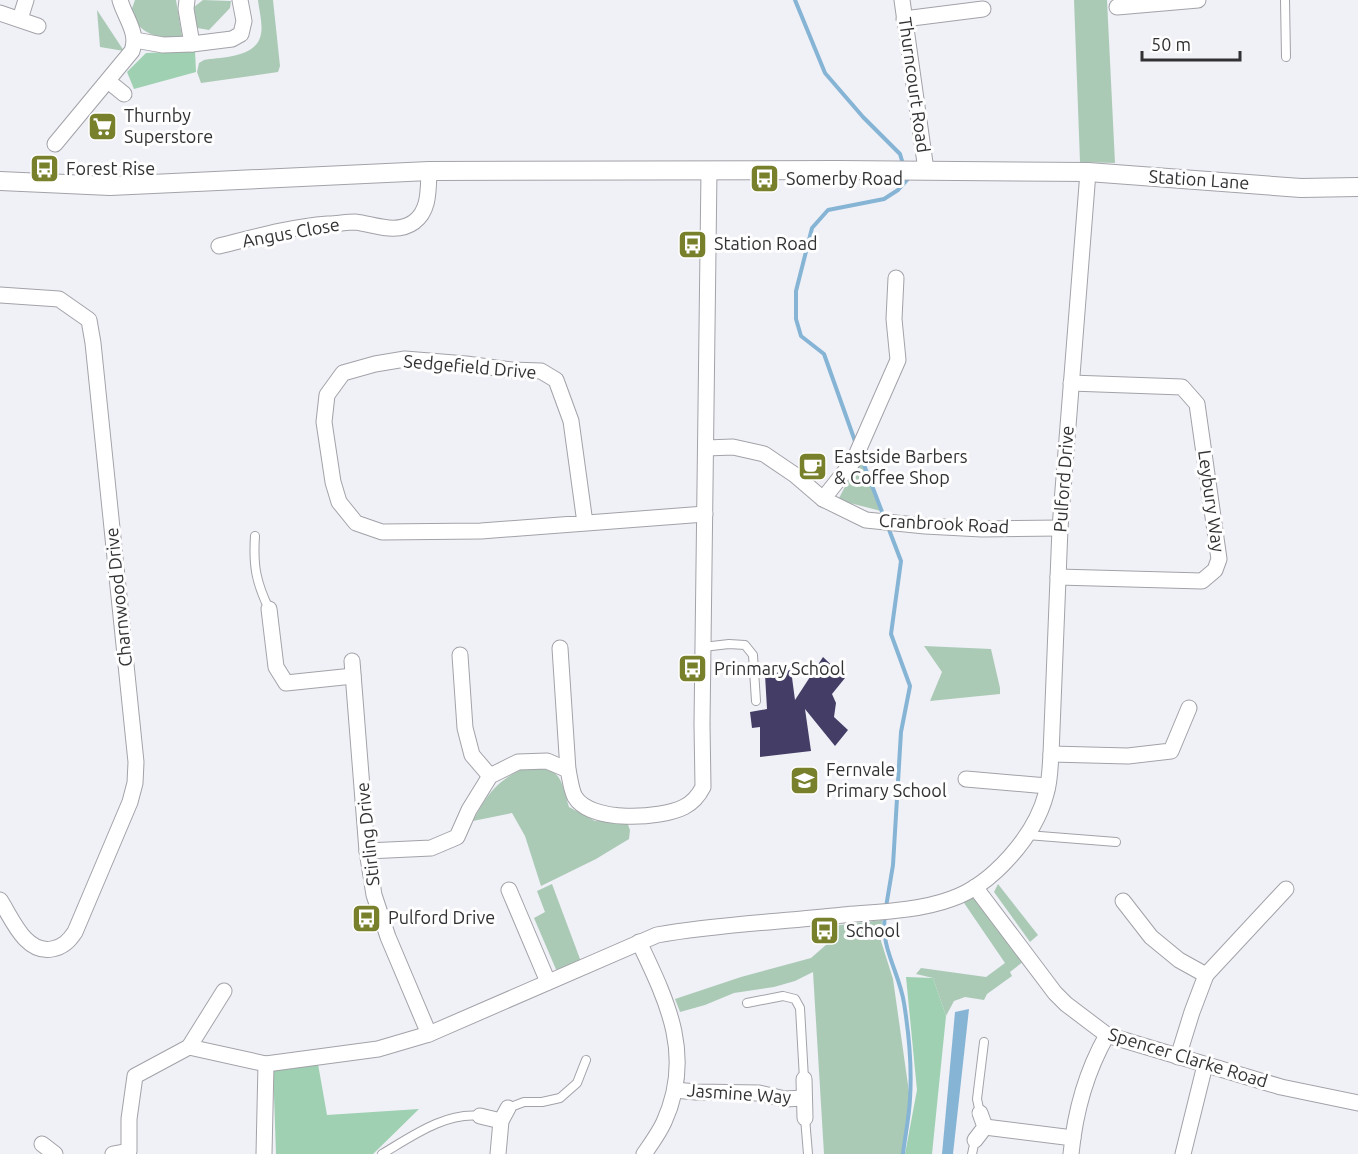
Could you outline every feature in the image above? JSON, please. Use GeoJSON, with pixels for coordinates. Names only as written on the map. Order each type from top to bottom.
{"type":"FeatureCollection","features":[{"type":"Feature","properties":{"kind":"street"},"geometry":{"type":"LineString","coordinates":[[20,19],[26,0]]}},
{"type":"Feature","properties":{"kind":"street"},"geometry":{"type":"LineString","coordinates":[[55,144],[132,51],[135,40],[120,0]]}},
{"type":"Feature","properties":{"kind":"street"},"geometry":{"type":"LineString","coordinates":[[187,0],[186,9],[192,44]]}},
{"type":"Feature","properties":{"kind":"street"},"geometry":{"type":"LineString","coordinates":[[135,40],[163,45],[232,39],[241,34],[244,21],[240,0]]}},
{"type":"Feature","properties":{"kind":"street","name":"Thurncourt Road"},"geometry":{"type":"LineString","coordinates":[[902,0],[926,170]]}},
{"type":"Feature","properties":{"kind":"street"},"geometry":{"type":"LineString","coordinates":[[1117,7],[1198,0]]}},
{"type":"Feature","properties":{"kind":"street"},"geometry":{"type":"LineString","coordinates":[[904,19],[983,9]]}},
{"type":"Feature","properties":{"kind":"street"},"geometry":{"type":"LineString","coordinates":[[0,13],[38,26]]}},
{"type":"Feature","properties":{"kind":"street"},"geometry":{"type":"LineString","coordinates":[[108,81],[124,94]]}},
{"type":"Feature","properties":{"kind":"street"},"geometry":{"type":"LineString","coordinates":[[0,181],[110,186],[429,171],[926,170]]}},
{"type":"Feature","properties":{"kind":"street","name":"Station Lane"},"geometry":{"type":"LineString","coordinates":[[926,170],[1088,172],[1301,188],[1358,187]]}},
{"type":"Feature","properties":{"kind":"street","name":"Angus Close"},"geometry":{"type":"LineString","coordinates":[[219,246],[289,229],[317,225],[354,222],[390,229],[411,224],[419,218],[425,208],[428,197],[429,171]]}},
{"type":"Feature","properties":{"kind":"street"},"geometry":{"type":"LineString","coordinates":[[561,648],[568,770],[575,797],[593,812],[623,816],[658,815],[684,807],[699,795],[703,788],[709,171]]}},
{"type":"Feature","properties":{"kind":"street","name":"Pulford Drive"},"geometry":{"type":"LineString","coordinates":[[189,1047],[266,1064],[378,1049],[429,1034],[657,935],[688,929],[819,918],[922,906],[951,899],[975,887],[1002,867],[1027,835],[1046,795],[1051,754],[1060,528],[1088,172]]}},
{"type":"Feature","properties":{"kind":"street"},"geometry":{"type":"LineString","coordinates":[[823,499],[854,460],[898,360],[894,319],[896,278]]}},
{"type":"Feature","properties":{"kind":"street","name":"Charnwood Drive"},"geometry":{"type":"LineString","coordinates":[[0,295],[59,299],[89,320],[136,762],[135,783],[130,802],[70,940],[56,948],[38,948],[27,942],[0,900]]}},
{"type":"Feature","properties":{"kind":"street","name":"Sedgefield Drive"},"geometry":{"type":"LineString","coordinates":[[585,523],[571,421],[556,380],[541,371],[405,359],[343,373],[327,395],[324,422],[333,482],[339,502],[356,523],[382,532],[480,531],[705,514]]}},
{"type":"Feature","properties":{"kind":"street","name":"Leybury Way"},"geometry":{"type":"LineString","coordinates":[[1058,577],[1202,581],[1215,570],[1219,560],[1197,404],[1192,396],[1182,387],[1071,383]]}},
{"type":"Feature","properties":{"kind":"street","name":"Cranbrook Road"},"geometry":{"type":"LineString","coordinates":[[706,448],[733,447],[764,454],[795,475],[823,499],[866,520],[982,529],[1060,528]]}},
{"type":"Feature","properties":{"kind":"street","name":"Stirling Drive"},"geometry":{"type":"LineString","coordinates":[[269,609],[276,667],[286,683],[352,668],[374,895],[388,937],[429,1034]]}},
{"type":"Feature","properties":{"kind":"street"},"geometry":{"type":"LineString","coordinates":[[460,655],[465,728],[472,755],[490,776]]}},
{"type":"Feature","properties":{"kind":"street"},"geometry":{"type":"LineString","coordinates":[[1051,754],[1128,756],[1171,751],[1189,708]]}},
{"type":"Feature","properties":{"kind":"street"},"geometry":{"type":"LineString","coordinates":[[368,851],[431,848],[457,837],[469,810],[490,776],[518,762],[547,761],[568,770]]}},
{"type":"Feature","properties":{"kind":"street"},"geometry":{"type":"LineString","coordinates":[[966,779],[1047,786]]}},
{"type":"Feature","properties":{"kind":"street","name":"Spencer Clarke Road"},"geometry":{"type":"LineString","coordinates":[[975,887],[1055,993],[1107,1035],[1281,1087],[1358,1103]]}},
{"type":"Feature","properties":{"kind":"street"},"geometry":{"type":"LineString","coordinates":[[1178,1057],[1206,975],[1286,889]]}},
{"type":"Feature","properties":{"kind":"street"},"geometry":{"type":"LineString","coordinates":[[509,890],[548,982]]}},
{"type":"Feature","properties":{"kind":"street"},"geometry":{"type":"LineString","coordinates":[[1123,901],[1151,937],[1179,960],[1206,975]]}},
{"type":"Feature","properties":{"kind":"street"},"geometry":{"type":"LineString","coordinates":[[639,942],[661,988],[675,1032],[678,1073],[664,1123],[644,1154]]}},
{"type":"Feature","properties":{"kind":"street"},"geometry":{"type":"LineString","coordinates":[[113,1154],[129,1152],[129,1119],[135,1076],[189,1047],[225,991]]}},
{"type":"Feature","properties":{"kind":"street"},"geometry":{"type":"LineString","coordinates":[[1071,1154],[1091,1063],[1107,1035]]}},
{"type":"Feature","properties":{"kind":"street"},"geometry":{"type":"LineString","coordinates":[[264,1154],[266,1064]]}},
{"type":"Feature","properties":{"kind":"street"},"geometry":{"type":"LineString","coordinates":[[1183,1154],[1205,1065]]}},
{"type":"Feature","properties":{"kind":"street","name":"Jasmine Way"},"geometry":{"type":"LineString","coordinates":[[804,1079],[805,1118]]}},
{"type":"Feature","properties":{"kind":"street","name":"Jasmine Way"},"geometry":{"type":"LineString","coordinates":[[675,1090],[759,1093],[785,1099],[804,1098]]}},
{"type":"Feature","properties":{"kind":"street"},"geometry":{"type":"LineString","coordinates":[[480,1116],[504,1115],[498,1154]]}},
{"type":"Feature","properties":{"kind":"street"},"geometry":{"type":"LineString","coordinates":[[974,1147],[983,1120],[1073,1138]]}},
{"type":"Feature","properties":{"kind":"street"},"geometry":{"type":"LineString","coordinates":[[42,1144],[55,1154]]}},
{"type":"Feature","properties":{"kind":"lane"},"geometry":{"type":"LineString","coordinates":[[1285,0],[1286,57]]}},
{"type":"Feature","properties":{"kind":"lane"},"geometry":{"type":"LineString","coordinates":[[255,536],[257,584],[269,609]]}},
{"type":"Feature","properties":{"kind":"lane"},"geometry":{"type":"LineString","coordinates":[[703,647],[745,645],[753,655],[756,701]]}},
{"type":"Feature","properties":{"kind":"lane"},"geometry":{"type":"LineString","coordinates":[[1027,835],[1116,843]]}},
{"type":"Feature","properties":{"kind":"lane"},"geometry":{"type":"LineString","coordinates":[[747,1003],[783,996],[795,999],[800,1008],[804,1079]]}},
{"type":"Feature","properties":{"kind":"lane"},"geometry":{"type":"LineString","coordinates":[[983,1120],[977,1099],[984,1042]]}},
{"type":"Feature","properties":{"kind":"lane"},"geometry":{"type":"LineString","coordinates":[[504,1115],[524,1102],[542,1102],[560,1098],[578,1083],[586,1060]]}},
{"type":"Feature","properties":{"kind":"lane"},"geometry":{"type":"LineString","coordinates":[[382,1154],[434,1125],[469,1114],[480,1116]]}},
{"type":"Feature","properties":{"kind":"lane"},"geometry":{"type":"LineString","coordinates":[[805,1118],[808,1154]]}},
{"type":"Feature","properties":{"kind":"green space"},"geometry":{"type":"Polygon","coordinates":[[[135,0],[176,0],[182,36],[174,39],[161,37],[141,28],[130,14],[135,0]]]}},
{"type":"Feature","properties":{"kind":"green space"},"geometry":{"type":"Polygon","coordinates":[[[203,0],[231,1],[230,8],[209,30],[197,28],[194,7],[203,0]]]}},
{"type":"Feature","properties":{"kind":"green space"},"geometry":{"type":"Polygon","coordinates":[[[258,0],[273,0],[280,66],[278,72],[201,83],[197,72],[199,63],[204,60],[238,55],[253,48],[258,42],[262,26],[258,0]]]}},
{"type":"Feature","properties":{"kind":"green space"},"geometry":{"type":"Polygon","coordinates":[[[1074,0],[1107,0],[1115,163],[1080,162],[1074,0]]]}},
{"type":"Feature","properties":{"kind":"green space"},"geometry":{"type":"Polygon","coordinates":[[[97,10],[124,51],[100,47],[97,10]]]}},
{"type":"Feature","properties":{"kind":"green space"},"geometry":{"type":"Polygon","coordinates":[[[195,51],[196,72],[134,89],[127,72],[146,53],[195,51]]]}},
{"type":"Feature","properties":{"kind":"green space"},"geometry":{"type":"Polygon","coordinates":[[[859,460],[863,462],[881,511],[838,500],[859,460]]]}},
{"type":"Feature","properties":{"kind":"green space"},"geometry":{"type":"Polygon","coordinates":[[[924,646],[991,649],[1000,694],[930,701],[942,672],[924,646]]]}},
{"type":"Feature","properties":{"kind":"green space"},"geometry":{"type":"Polygon","coordinates":[[[524,768],[546,769],[557,775],[569,807],[595,821],[627,822],[630,830],[629,839],[596,859],[541,886],[525,836],[512,813],[473,821],[494,789],[506,778],[524,768]]]}},
{"type":"Feature","properties":{"kind":"green space"},"geometry":{"type":"Polygon","coordinates":[[[552,884],[583,967],[558,974],[534,918],[545,912],[537,891],[552,884]]]}},
{"type":"Feature","properties":{"kind":"green space"},"geometry":{"type":"Polygon","coordinates":[[[998,884],[1038,935],[1030,942],[994,892],[998,884]]]}},
{"type":"Feature","properties":{"kind":"green space"},"geometry":{"type":"Polygon","coordinates":[[[975,887],[1029,957],[1010,972],[1012,976],[987,994],[984,1000],[965,997],[954,1001],[946,1016],[933,978],[916,974],[921,968],[986,977],[1005,963],[960,897],[975,887]]]}},
{"type":"Feature","properties":{"kind":"green space"},"geometry":{"type":"Polygon","coordinates":[[[882,920],[881,941],[893,979],[910,1099],[903,1154],[824,1154],[813,972],[795,981],[774,987],[734,993],[680,1012],[675,999],[741,977],[811,958],[827,944],[824,927],[882,920]]]}},
{"type":"Feature","properties":{"kind":"green space"},"geometry":{"type":"Polygon","coordinates":[[[906,977],[933,978],[946,1016],[932,1154],[905,1154],[917,1090],[906,977]]]}},
{"type":"Feature","properties":{"kind":"green space"},"geometry":{"type":"Polygon","coordinates":[[[318,1064],[327,1115],[419,1109],[373,1154],[276,1154],[273,1066],[318,1064]]]}},
{"type":"Feature","properties":{"kind":"water"},"geometry":{"type":"Polygon","coordinates":[[[969,1009],[953,1154],[942,1154],[955,1012],[969,1009]]]}},
{"type":"Feature","properties":{"kind":"building"},"geometry":{"type":"Polygon","coordinates":[[[823,657],[845,678],[832,694],[836,703],[834,717],[848,730],[835,746],[805,709],[811,751],[760,757],[760,727],[752,728],[750,712],[767,709],[765,675],[791,670],[795,700],[823,657]]]}},
{"type":"Feature","properties":{"kind":"waterway"},"geometry":{"type":"LineString","coordinates":[[795,0],[825,73],[863,117],[900,154],[903,164]]}},
{"type":"Feature","properties":{"kind":"waterway"},"geometry":{"type":"LineString","coordinates":[[856,444],[824,354],[801,336],[796,319],[796,291],[812,228],[828,210],[884,199],[898,190],[907,180],[905,175]]}},
{"type":"Feature","properties":{"kind":"waterway"},"geometry":{"type":"LineString","coordinates":[[861,457],[884,517]]}},
{"type":"Feature","properties":{"kind":"waterway"},"geometry":{"type":"LineString","coordinates":[[886,907],[893,865],[901,732],[910,686],[891,634],[901,561],[888,527]]}},
{"type":"Feature","properties":{"kind":"waterway"},"geometry":{"type":"LineString","coordinates":[[885,915],[887,949],[902,991],[910,1051],[910,1099],[903,1154]]}},
{"type":"Feature","properties":{"kind":"place","name":"Thurnby Superstore"},"geometry":{"type":"Point","coordinates":[103,126]}},
{"type":"Feature","properties":{"kind":"place","name":"Forest Rise"},"geometry":{"type":"Point","coordinates":[45,169]}},
{"type":"Feature","properties":{"kind":"place","name":"Somerby Road"},"geometry":{"type":"Point","coordinates":[765,179]}},
{"type":"Feature","properties":{"kind":"place","name":"Station Road"},"geometry":{"type":"Point","coordinates":[693,244]}},
{"type":"Feature","properties":{"kind":"place","name":"Eastside Barbers & Coffee Shop"},"geometry":{"type":"Point","coordinates":[813,467]}},
{"type":"Feature","properties":{"kind":"place","name":"Prinmary School"},"geometry":{"type":"Point","coordinates":[693,669]}},
{"type":"Feature","properties":{"kind":"place","name":"Fernvale Primary School"},"geometry":{"type":"Point","coordinates":[805,780]}},
{"type":"Feature","properties":{"kind":"place","name":"Pulford Drive"},"geometry":{"type":"Point","coordinates":[367,918]}},
{"type":"Feature","properties":{"kind":"place","name":"School"},"geometry":{"type":"Point","coordinates":[825,931]}}]}
